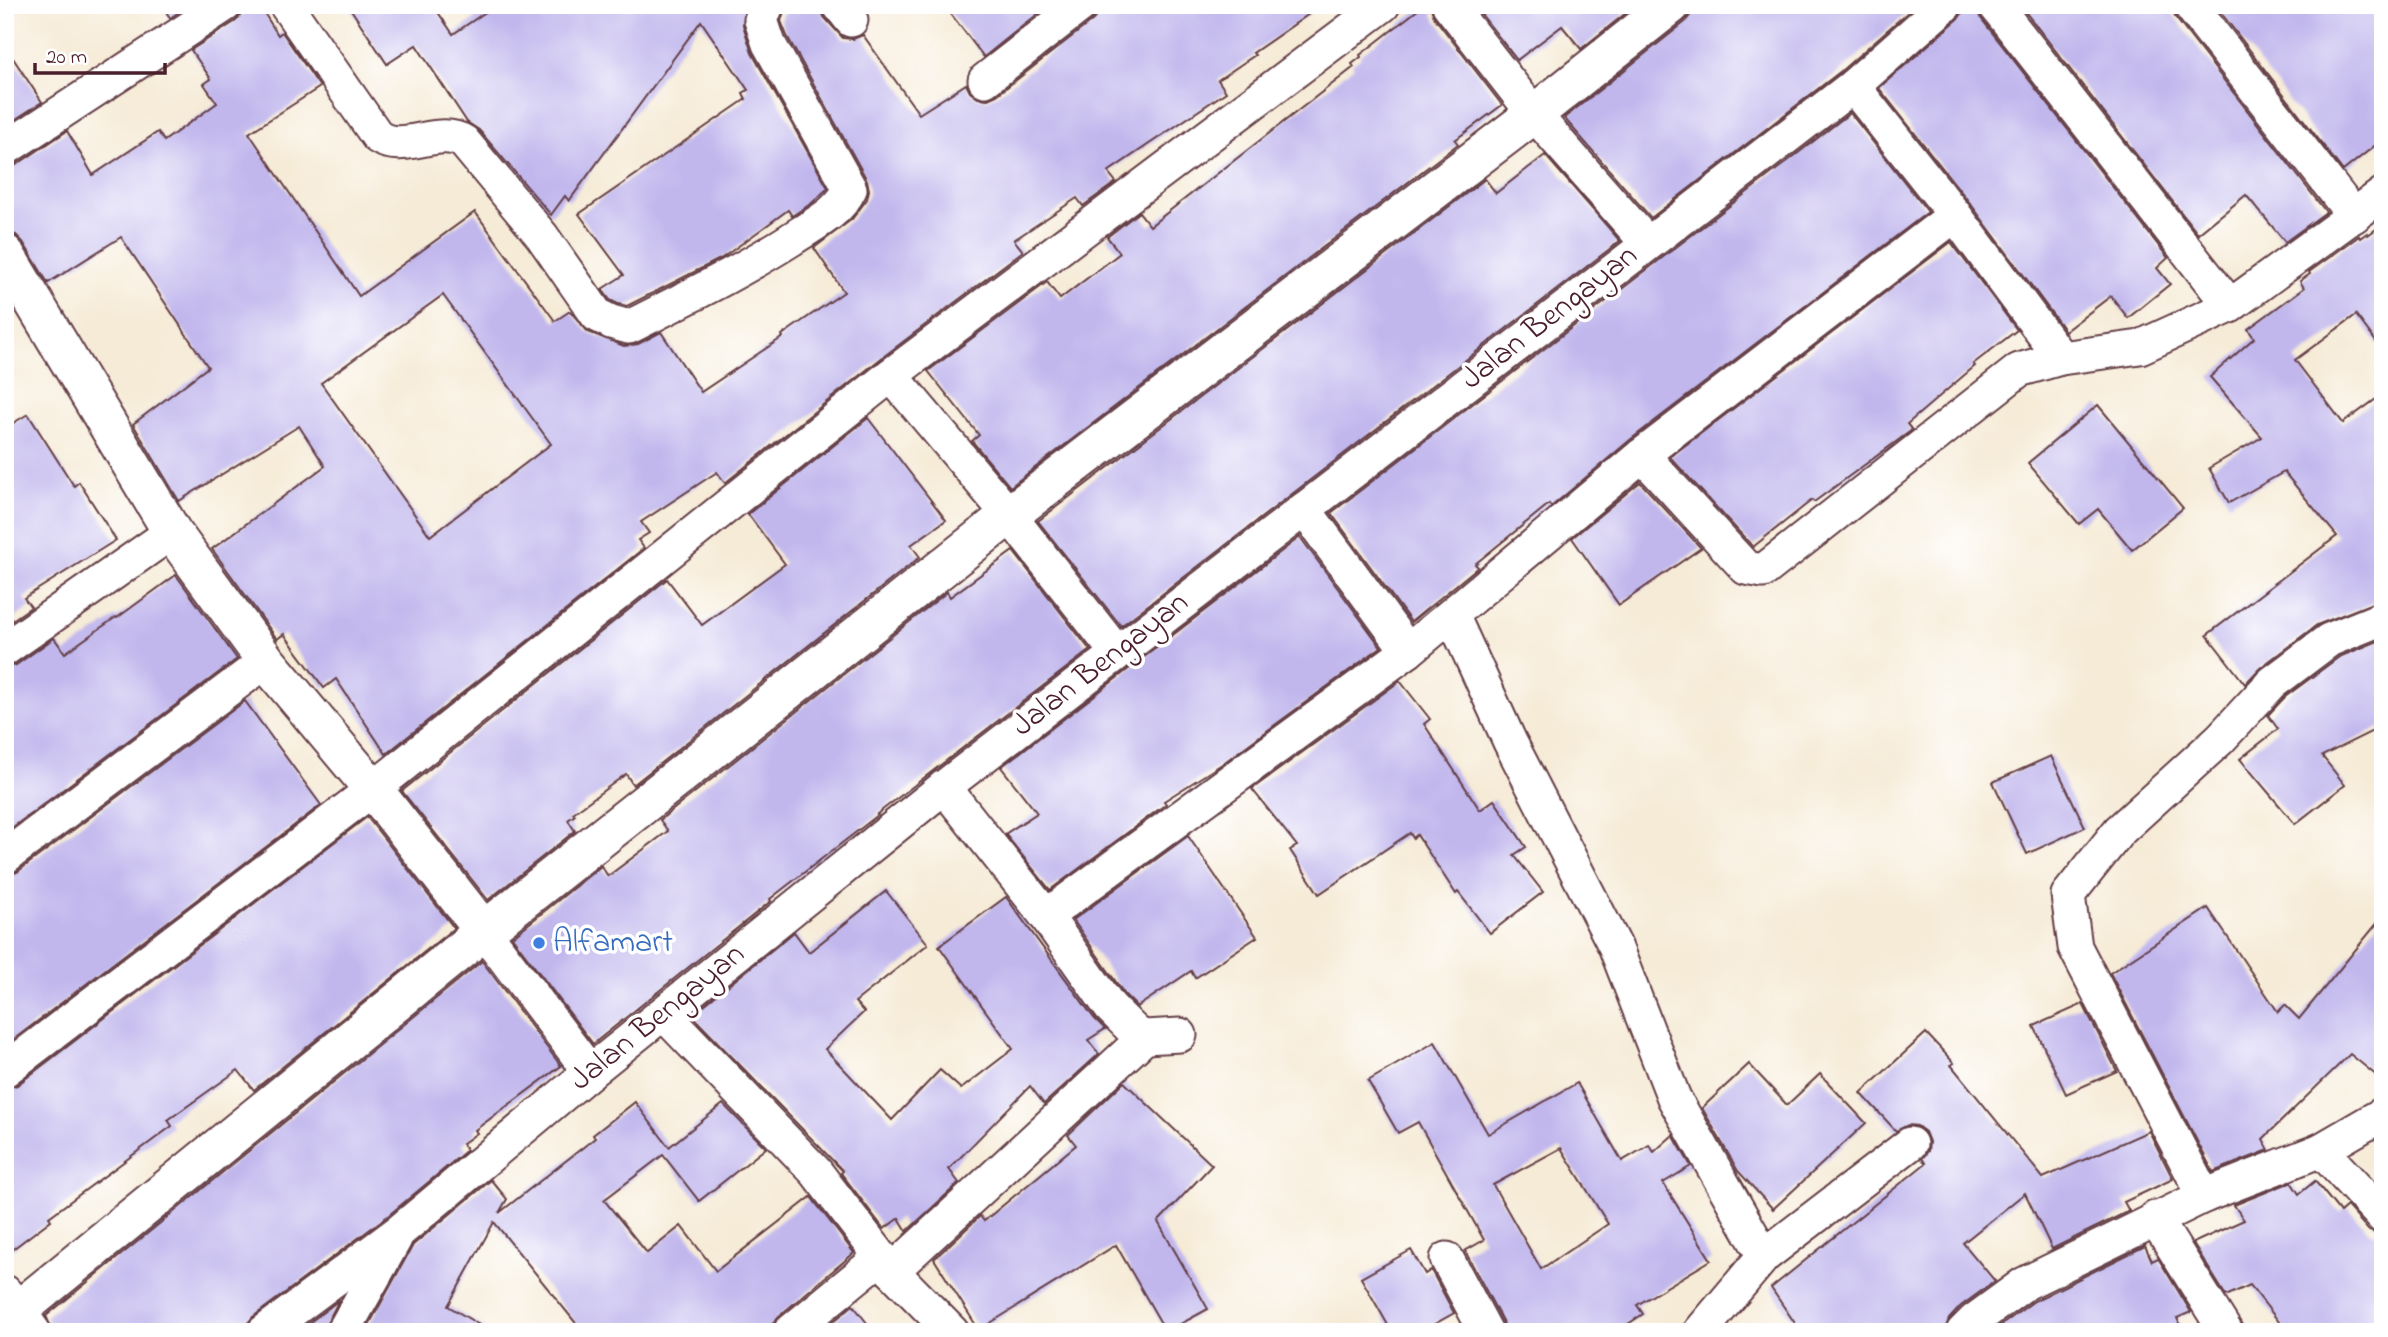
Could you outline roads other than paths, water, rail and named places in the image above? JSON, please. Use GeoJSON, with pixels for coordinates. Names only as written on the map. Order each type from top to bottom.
{"type":"FeatureCollection","features":[{"type":"Feature","properties":{"kind":"street"},"geometry":{"type":"LineString","coordinates":[[5,149],[225,5]]}},
{"type":"Feature","properties":{"kind":"street"},"geometry":{"type":"LineString","coordinates":[[286,5],[378,137],[389,143],[451,137],[464,142],[542,236],[597,314],[611,323],[629,327],[765,255],[831,213],[844,202],[850,189],[769,44],[761,20],[767,5]]}},
{"type":"Feature","properties":{"kind":"street"},"geometry":{"type":"LineString","coordinates":[[985,80],[1081,5]]}},
{"type":"Feature","properties":{"kind":"street"},"geometry":{"type":"LineString","coordinates":[[1449,5],[1534,114],[1647,243]]}},
{"type":"Feature","properties":{"kind":"street"},"geometry":{"type":"LineString","coordinates":[[16,1314],[484,931],[1009,515],[1534,114],[1671,5]]}},
{"type":"Feature","properties":{"kind":"street","name":"Jalan Bengayan"},"geometry":{"type":"LineString","coordinates":[[264,1332],[401,1230],[590,1072],[944,787],[1853,86],[1945,5]]}},
{"type":"Feature","properties":{"kind":"street"},"geometry":{"type":"LineString","coordinates":[[1995,5],[2230,306]]}},
{"type":"Feature","properties":{"kind":"street"},"geometry":{"type":"LineString","coordinates":[[2190,5],[2354,216]]}},
{"type":"Feature","properties":{"kind":"street"},"geometry":{"type":"LineString","coordinates":[[5,1070],[373,789],[891,375],[1362,11]]}},
{"type":"Feature","properties":{"kind":"street"},"geometry":{"type":"LineString","coordinates":[[1853,86],[1955,215],[2060,358]]}},
{"type":"Feature","properties":{"kind":"street"},"geometry":{"type":"LineString","coordinates":[[1642,455],[1746,568],[1763,571],[2019,370],[2060,358],[2140,347],[2230,306],[2383,194]]}},
{"type":"Feature","properties":{"kind":"street"},"geometry":{"type":"LineString","coordinates":[[1046,916],[1408,651],[1642,455],[1955,215]]}},
{"type":"Feature","properties":{"kind":"street"},"geometry":{"type":"LineString","coordinates":[[5,254],[172,532],[266,662],[373,789],[590,1072]]}},
{"type":"Feature","properties":{"kind":"street"},"geometry":{"type":"LineString","coordinates":[[891,375],[1009,515],[1117,653]]}},
{"type":"Feature","properties":{"kind":"street"},"geometry":{"type":"LineString","coordinates":[[1304,509],[1408,651]]}},
{"type":"Feature","properties":{"kind":"street"},"geometry":{"type":"LineString","coordinates":[[5,649],[172,532]]}},
{"type":"Feature","properties":{"kind":"street"},"geometry":{"type":"LineString","coordinates":[[1452,615],[1510,742],[1615,946],[1674,1098],[1765,1256]]}},
{"type":"Feature","properties":{"kind":"street"},"geometry":{"type":"LineString","coordinates":[[2204,1196],[2075,947],[2068,895],[2119,831],[2220,738],[2273,683],[2329,640],[2383,618]]}},
{"type":"Feature","properties":{"kind":"street"},"geometry":{"type":"LineString","coordinates":[[5,857],[266,662]]}},
{"type":"Feature","properties":{"kind":"street"},"geometry":{"type":"LineString","coordinates":[[944,787],[1046,916],[1110,1007],[1136,1033],[1144,1037],[1180,1035]]}},
{"type":"Feature","properties":{"kind":"street"},"geometry":{"type":"LineString","coordinates":[[664,1014],[816,1172],[887,1264],[952,1332]]}},
{"type":"Feature","properties":{"kind":"street"},"geometry":{"type":"LineString","coordinates":[[790,1332],[887,1264],[1144,1037]]}},
{"type":"Feature","properties":{"kind":"street"},"geometry":{"type":"LineString","coordinates":[[1963,1332],[2024,1284],[2204,1196],[2321,1150],[2383,1114]]}},
{"type":"Feature","properties":{"kind":"street"},"geometry":{"type":"LineString","coordinates":[[1700,1332],[1765,1256],[1910,1144]]}},
{"type":"Feature","properties":{"kind":"street"},"geometry":{"type":"LineString","coordinates":[[2321,1150],[2383,1217]]}},
{"type":"Feature","properties":{"kind":"street"},"geometry":{"type":"LineString","coordinates":[[2155,1219],[2225,1332]]}},
{"type":"Feature","properties":{"kind":"street"},"geometry":{"type":"LineString","coordinates":[[343,1332],[401,1230]]}},
{"type":"Feature","properties":{"kind":"street"},"geometry":{"type":"LineString","coordinates":[[1447,1259],[1486,1332]]}},
{"type":"Feature","properties":{"kind":"place","name":"Alfamart"},"geometry":{"type":"Point","coordinates":[539,943]}}]}
